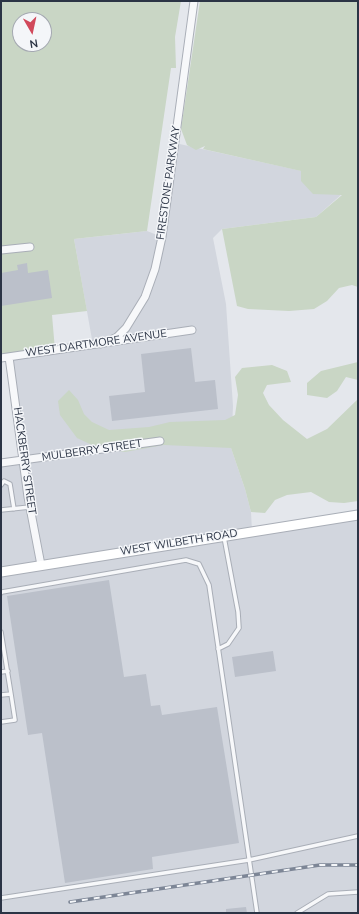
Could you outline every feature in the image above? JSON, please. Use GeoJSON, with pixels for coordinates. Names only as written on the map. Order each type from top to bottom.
{"type":"FeatureCollection","features":[{"type":"Feature","properties":{"kind":"main road","name":"WEST WILBETH ROAD"},"geometry":{"type":"LineString","coordinates":[[1,572],[358,515]]}},
{"type":"Feature","properties":{"kind":"street","name":"FIRESTONE PARKWAY"},"geometry":{"type":"LineString","coordinates":[[101,344],[117,338],[126,328],[145,296],[155,269],[162,237],[194,1]]}},
{"type":"Feature","properties":{"kind":"street"},"geometry":{"type":"LineString","coordinates":[[1,250],[30,247]]}},
{"type":"Feature","properties":{"kind":"street","name":"WEST DARTMORE AVENUE"},"geometry":{"type":"LineString","coordinates":[[1,358],[192,330]]}},
{"type":"Feature","properties":{"kind":"street","name":"HACKBERRY STREET"},"geometry":{"type":"LineString","coordinates":[[9,357],[30,507],[41,565]]}},
{"type":"Feature","properties":{"kind":"street","name":"MULBERRY STREET"},"geometry":{"type":"LineString","coordinates":[[1,463],[160,441]]}},
{"type":"Feature","properties":{"kind":"lane"},"geometry":{"type":"LineString","coordinates":[[1,485],[4,482],[10,484],[14,509]]}},
{"type":"Feature","properties":{"kind":"lane"},"geometry":{"type":"LineString","coordinates":[[1,510],[30,507]]}},
{"type":"Feature","properties":{"kind":"lane"},"geometry":{"type":"LineString","coordinates":[[218,649],[228,644],[239,628],[238,612],[224,536]]}},
{"type":"Feature","properties":{"kind":"lane"},"geometry":{"type":"LineString","coordinates":[[1,593],[186,560],[199,564],[205,573],[209,585],[257,913]]}},
{"type":"Feature","properties":{"kind":"lane"},"geometry":{"type":"LineString","coordinates":[[1,632],[2,650],[8,671],[15,720],[1,722]]}},
{"type":"Feature","properties":{"kind":"lane"},"geometry":{"type":"LineString","coordinates":[[1,672],[8,671]]}},
{"type":"Feature","properties":{"kind":"lane"},"geometry":{"type":"LineString","coordinates":[[1,695],[11,694]]}},
{"type":"Feature","properties":{"kind":"lane"},"geometry":{"type":"LineString","coordinates":[[1,898],[249,860],[358,836]]}},
{"type":"Feature","properties":{"kind":"lane"},"geometry":{"type":"LineString","coordinates":[[297,913],[328,894],[358,892]]}},
{"type":"Feature","properties":{"kind":"shaded area"},"geometry":{"type":"Polygon","coordinates":[[[175,143],[302,171],[342,194],[316,217],[222,229],[213,238],[226,304],[233,406],[231,448],[251,512],[252,531],[1,572],[1,463],[23,460],[9,357],[93,345],[74,239],[147,231],[162,237],[175,143]]]}},
{"type":"Feature","properties":{"kind":"shaded area"},"geometry":{"type":"Polygon","coordinates":[[[358,515],[358,913],[1,913],[1,573],[358,515]]]}},
{"type":"Feature","properties":{"kind":"green space"},"geometry":{"type":"Polygon","coordinates":[[[1,1],[181,1],[175,37],[176,68],[171,68],[147,231],[74,239],[87,311],[52,315],[55,350],[1,358],[1,1]]]}},
{"type":"Feature","properties":{"kind":"green space"},"geometry":{"type":"Polygon","coordinates":[[[200,1],[358,1],[358,287],[352,285],[339,288],[327,301],[314,309],[289,311],[248,309],[237,306],[222,229],[316,217],[342,195],[313,194],[301,181],[301,171],[203,149],[205,146],[196,150],[187,145],[181,129],[200,1]]]}},
{"type":"Feature","properties":{"kind":"green space"},"geometry":{"type":"Polygon","coordinates":[[[358,362],[358,380],[346,377],[337,391],[327,398],[307,395],[307,383],[321,371],[358,362]]]}},
{"type":"Feature","properties":{"kind":"green space"},"geometry":{"type":"Polygon","coordinates":[[[272,365],[287,371],[291,382],[267,385],[263,393],[269,405],[283,420],[307,439],[327,429],[358,399],[358,501],[344,503],[329,502],[311,492],[287,495],[275,500],[265,513],[251,512],[231,448],[164,445],[125,452],[94,446],[77,438],[60,415],[58,401],[69,390],[78,400],[84,414],[92,422],[109,430],[149,427],[170,422],[225,420],[235,415],[238,395],[235,377],[242,368],[272,365]]]}},
{"type":"Feature","properties":{"kind":"building"},"geometry":{"type":"Polygon","coordinates":[[[27,263],[28,273],[48,270],[52,298],[1,306],[1,273],[18,270],[17,265],[27,263]]]}},
{"type":"Feature","properties":{"kind":"building"},"geometry":{"type":"Polygon","coordinates":[[[191,348],[195,382],[215,380],[218,409],[112,421],[109,396],[145,392],[141,354],[191,348]]]}},
{"type":"Feature","properties":{"kind":"building"},"geometry":{"type":"Polygon","coordinates":[[[109,580],[124,677],[146,674],[151,706],[160,705],[162,715],[217,707],[239,843],[152,857],[153,869],[65,883],[42,733],[28,735],[7,596],[109,580]]]}},
{"type":"Feature","properties":{"kind":"building"},"geometry":{"type":"Polygon","coordinates":[[[273,651],[276,671],[235,677],[232,657],[273,651]]]}},
{"type":"Feature","properties":{"kind":"building"},"geometry":{"type":"Polygon","coordinates":[[[246,907],[247,913],[226,913],[226,909],[246,907]]]}},
{"type":"Feature","properties":{"kind":"railway"},"geometry":{"type":"LineString","coordinates":[[70,902],[320,865],[358,865]]}}]}
